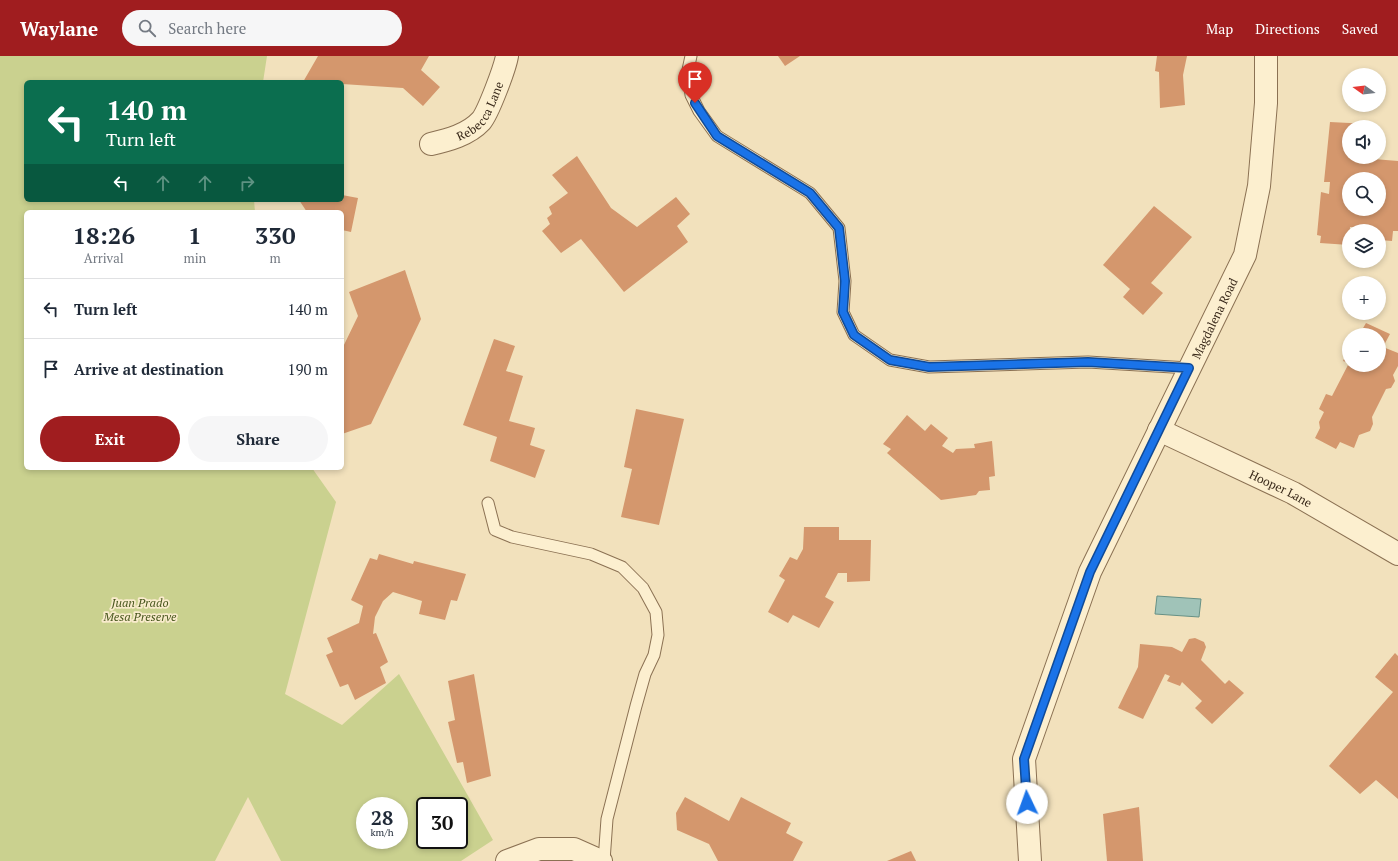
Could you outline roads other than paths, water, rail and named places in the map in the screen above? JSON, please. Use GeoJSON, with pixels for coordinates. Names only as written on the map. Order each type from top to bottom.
{"type":"FeatureCollection","features":[{"type":"Feature","properties":{"kind":"street","name":"Rebecca Lane"},"geometry":{"type":"LineString","coordinates":[[431,144],[456,138],[481,121],[505,68],[507,56]]}},
{"type":"Feature","properties":{"kind":"street","name":"Magdalena Road"},"geometry":{"type":"LineString","coordinates":[[1030,861],[1024,759],[1090,572],[1245,255],[1259,186],[1266,103],[1266,56]]}},
{"type":"Feature","properties":{"kind":"street","name":"Hooper Lane"},"geometry":{"type":"LineString","coordinates":[[1159,430],[1293,493],[1398,554]]}},
{"type":"Feature","properties":{"kind":"street"},"geometry":{"type":"LineString","coordinates":[[506,861],[539,849],[574,849],[601,861]]}},
{"type":"Feature","properties":{"kind":"lane"},"geometry":{"type":"LineString","coordinates":[[690,56],[688,70],[691,95],[699,111],[717,136],[810,193],[839,228],[845,281],[843,312],[854,335],[890,360],[929,367],[1088,362],[1189,368]]}},
{"type":"Feature","properties":{"kind":"lane"},"geometry":{"type":"LineString","coordinates":[[488,503],[495,530],[512,537],[591,554],[622,567],[643,588],[656,612],[658,635],[654,655],[645,674],[607,819],[604,861]]}},
{"type":"Feature","properties":{"kind":"water"},"geometry":{"type":"Polygon","coordinates":[[[1157,596],[1201,599],[1199,617],[1155,614],[1157,596]]]}},
{"type":"Feature","properties":{"kind":"park label","name":"Juan Prado Mesa Preserve"},"geometry":{"type":"Point","coordinates":[140,609]}}]}
